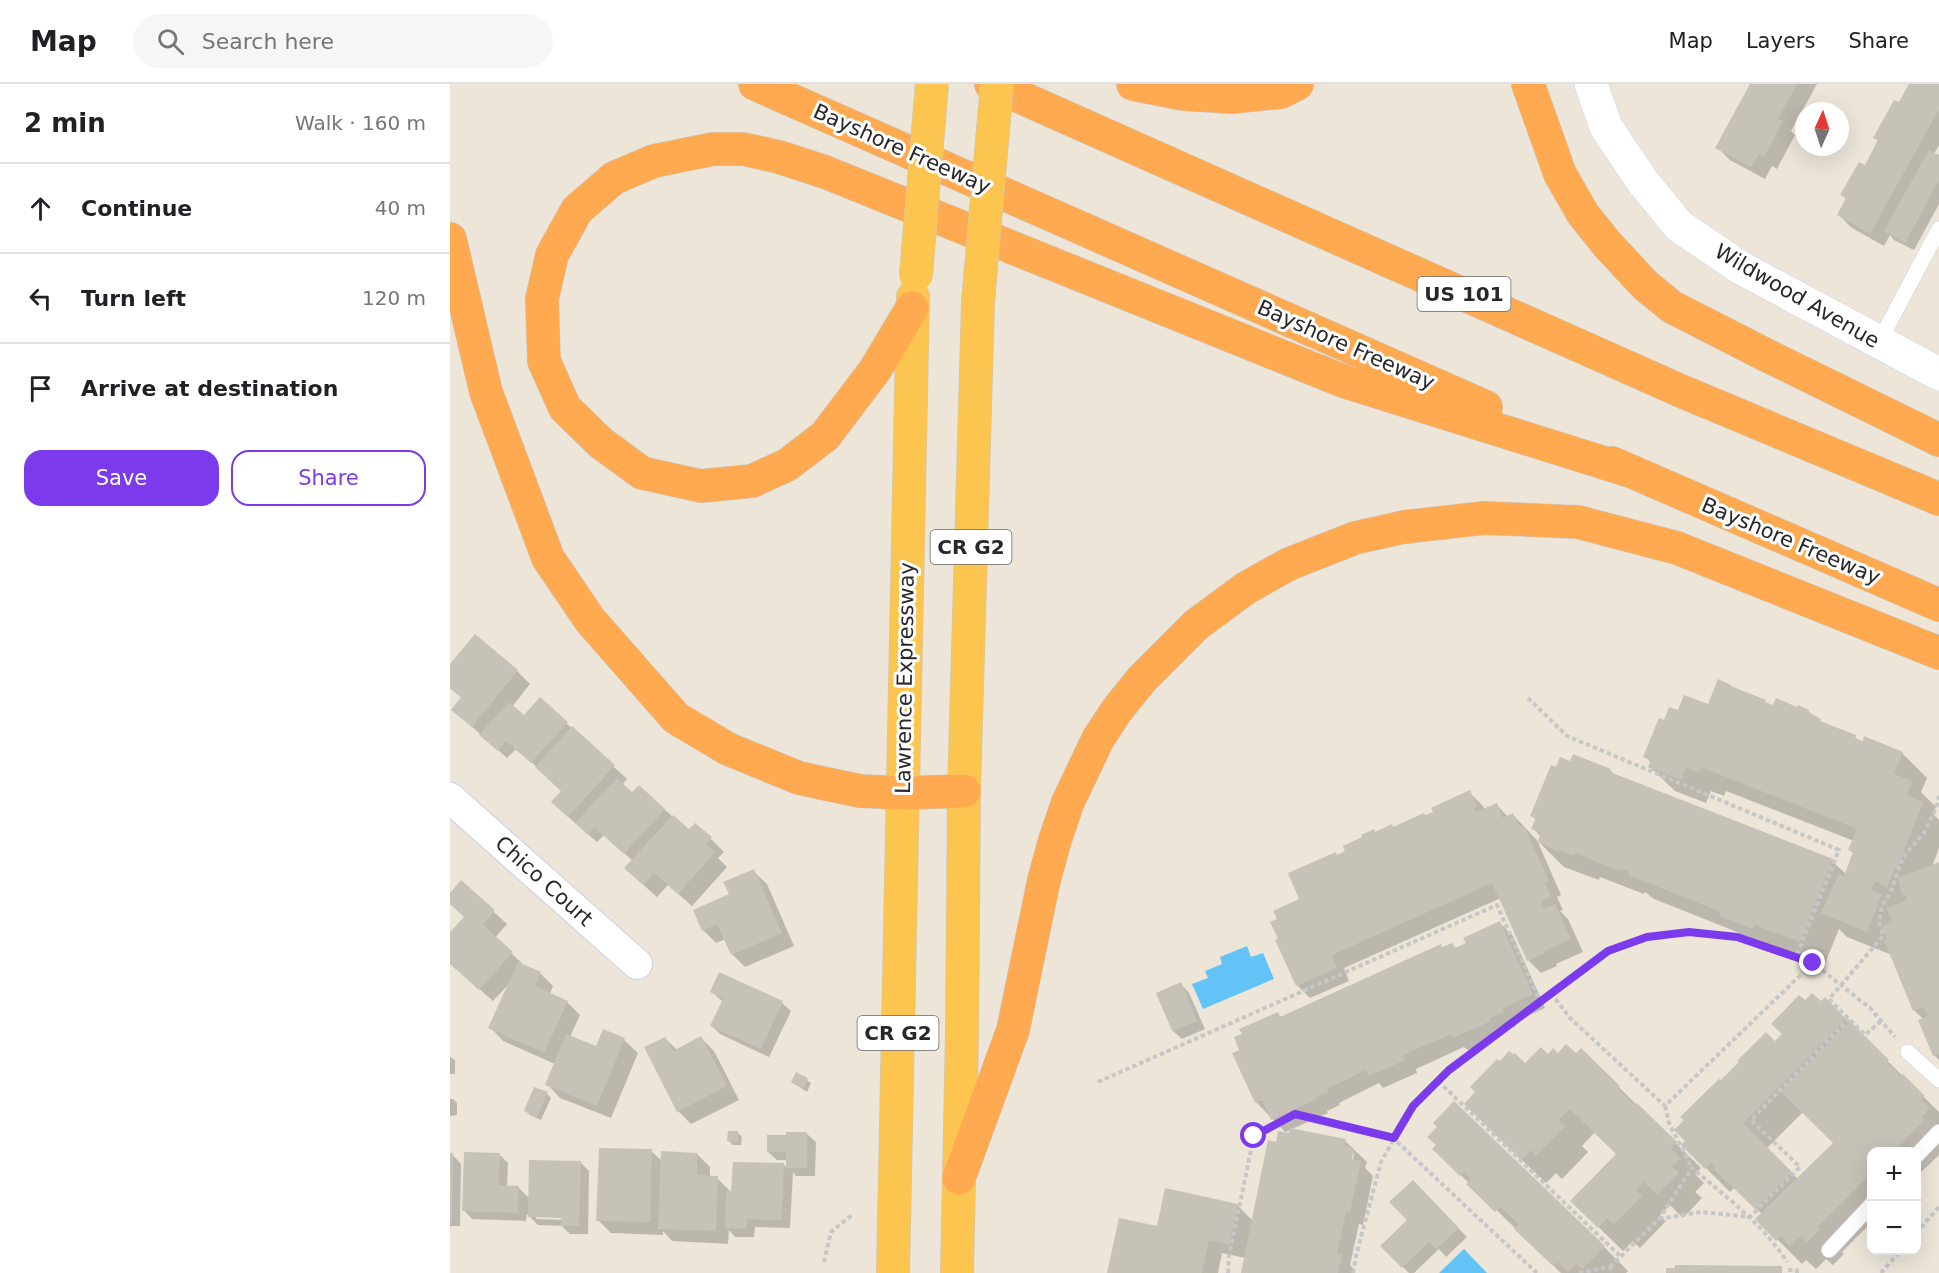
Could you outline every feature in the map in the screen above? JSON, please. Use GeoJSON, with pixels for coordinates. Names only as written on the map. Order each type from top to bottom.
{"type":"FeatureCollection","features":[{"type":"Feature","properties":{"kind":"highway","name":"Bayshore Freeway"},"geometry":{"type":"LineString","coordinates":[[754,84],[1632,472],[1939,605]]}},
{"type":"Feature","properties":{"kind":"highway","name":"Lawrence Expressway"},"geometry":{"type":"LineString","coordinates":[[893,1273],[912,308],[932,84]]}},
{"type":"Feature","properties":{"kind":"highway","name":"US 101"},"geometry":{"type":"LineString","coordinates":[[991,84],[1681,391],[1939,499]]}},
{"type":"Feature","properties":{"kind":"highway","name":"CR G2"},"geometry":{"type":"LineString","coordinates":[[957,1273],[964,791],[978,302],[997,84]]}},
{"type":"Feature","properties":{"kind":"highway"},"geometry":{"type":"LineString","coordinates":[[1133,84],[1183,94],[1232,97],[1281,92],[1297,84]]}},
{"type":"Feature","properties":{"kind":"highway"},"geometry":{"type":"LineString","coordinates":[[1528,84],[1560,174],[1583,214],[1606,244],[1645,285],[1672,307],[1939,440]]}},
{"type":"Feature","properties":{"kind":"highway"},"geometry":{"type":"LineString","coordinates":[[912,308],[875,370],[825,436],[787,465],[752,481],[701,486],[642,472],[601,443],[565,408],[544,361],[542,299],[552,255],[577,210],[614,178],[654,161],[713,149],[743,149],[779,157],[825,172],[1343,381],[1632,472]]}},
{"type":"Feature","properties":{"kind":"highway"},"geometry":{"type":"LineString","coordinates":[[450,239],[486,392],[548,558],[590,620],[676,718],[728,749],[799,778],[860,791],[903,793],[964,791]]}},
{"type":"Feature","properties":{"kind":"highway"},"geometry":{"type":"LineString","coordinates":[[958,1178],[1013,1029],[1044,880],[1055,840],[1068,802],[1098,739],[1123,702],[1165,654],[1196,625],[1246,588],[1272,573],[1355,538],[1404,527],[1484,518],[1578,522],[1677,548],[1939,653]]}},
{"type":"Feature","properties":{"kind":"street","name":"Wildwood Avenue"},"geometry":{"type":"LineString","coordinates":[[1591,84],[1606,127],[1643,182],[1679,226],[1741,268],[1939,374]]}},
{"type":"Feature","properties":{"kind":"street","name":"Chico Court"},"geometry":{"type":"LineString","coordinates":[[450,798],[637,964]]}},
{"type":"Feature","properties":{"kind":"lane"},"geometry":{"type":"LineString","coordinates":[[1879,342],[1939,229]]}},
{"type":"Feature","properties":{"kind":"lane"},"geometry":{"type":"LineString","coordinates":[[1908,1052],[1939,1080]]}},
{"type":"Feature","properties":{"kind":"lane"},"geometry":{"type":"LineString","coordinates":[[1921,1152],[1939,1132]]}},
{"type":"Feature","properties":{"kind":"lane"},"geometry":{"type":"LineString","coordinates":[[1829,1250],[1867,1209]]}},
{"type":"Feature","properties":{"kind":"path"},"geometry":{"type":"LineString","coordinates":[[1528,698],[1568,736],[1839,850],[1796,957]]}},
{"type":"Feature","properties":{"kind":"path"},"geometry":{"type":"LineString","coordinates":[[1881,1021],[1866,1035],[1829,999],[1883,936],[1879,921],[1882,906],[1892,891],[1903,857],[1925,831],[1939,796]]}},
{"type":"Feature","properties":{"kind":"path"},"geometry":{"type":"LineString","coordinates":[[1098,1082],[1497,905],[1540,1001]]}},
{"type":"Feature","properties":{"kind":"path"},"geometry":{"type":"LineString","coordinates":[[1353,1273],[1381,1162],[1413,1106],[1449,1070],[1608,951],[1647,937],[1689,932],[1737,937],[1813,963],[1869,1008],[1908,1052]]}},
{"type":"Feature","properties":{"kind":"path"},"geometry":{"type":"LineString","coordinates":[[1665,1106],[1813,963]]}},
{"type":"Feature","properties":{"kind":"path"},"geometry":{"type":"LineString","coordinates":[[1551,993],[1570,1018],[1665,1106],[1670,1122],[1692,1168],[1750,1217],[1787,1262]]}},
{"type":"Feature","properties":{"kind":"path"},"geometry":{"type":"LineString","coordinates":[[1750,1217],[1800,1167],[1751,1120],[1849,1019]]}},
{"type":"Feature","properties":{"kind":"path"},"geometry":{"type":"LineString","coordinates":[[1437,1081],[1621,1257]]}},
{"type":"Feature","properties":{"kind":"path"},"geometry":{"type":"LineString","coordinates":[[1228,1273],[1229,1256],[1254,1136],[1295,1114],[1394,1138],[1537,1273]]}},
{"type":"Feature","properties":{"kind":"path"},"geometry":{"type":"LineString","coordinates":[[1579,1273],[1610,1267],[1621,1257],[1659,1219],[1692,1168]]}},
{"type":"Feature","properties":{"kind":"path"},"geometry":{"type":"LineString","coordinates":[[1921,1228],[1939,1207]]}},
{"type":"Feature","properties":{"kind":"path"},"geometry":{"type":"LineString","coordinates":[[1659,1219],[1701,1212],[1750,1217]]}},
{"type":"Feature","properties":{"kind":"path"},"geometry":{"type":"LineString","coordinates":[[824,1262],[831,1232],[852,1215]]}},
{"type":"Feature","properties":{"kind":"path"},"geometry":{"type":"LineString","coordinates":[[1881,1273],[1897,1255]]}},
{"type":"Feature","properties":{"kind":"path"},"geometry":{"type":"LineString","coordinates":[[1610,1267],[1611,1273]]}},
{"type":"Feature","properties":{"kind":"path"},"geometry":{"type":"LineString","coordinates":[[1788,1270],[1797,1270],[1797,1273]]}},
{"type":"Feature","properties":{"kind":"water"},"geometry":{"type":"Polygon","coordinates":[[[1247,946],[1251,957],[1263,953],[1274,979],[1203,1009],[1192,984],[1208,978],[1205,971],[1222,964],[1220,957],[1247,946]]]}},
{"type":"Feature","properties":{"kind":"water"},"geometry":{"type":"Polygon","coordinates":[[[1464,1249],[1487,1273],[1439,1273],[1464,1249]]]}},
{"type":"Feature","properties":{"kind":"building"},"geometry":{"type":"Polygon","coordinates":[[[1750,84],[1797,84],[1778,119],[1783,121],[1764,157],[1759,154],[1751,167],[1715,148],[1750,84]]]}},
{"type":"Feature","properties":{"kind":"building"},"geometry":{"type":"Polygon","coordinates":[[[1909,84],[1939,84],[1939,109],[1870,234],[1837,215],[1846,198],[1840,195],[1859,162],[1865,165],[1878,140],[1873,138],[1894,100],[1899,102],[1909,84]]]}},
{"type":"Feature","properties":{"kind":"building"},"geometry":{"type":"Polygon","coordinates":[[[1929,150],[1939,155],[1939,180],[1905,243],[1884,231],[1929,150]]]}},
{"type":"Feature","properties":{"kind":"building"},"geometry":{"type":"Polygon","coordinates":[[[475,634],[518,670],[472,727],[451,710],[461,697],[450,688],[450,664],[475,634]]]}},
{"type":"Feature","properties":{"kind":"building"},"geometry":{"type":"Polygon","coordinates":[[[1718,679],[1773,705],[1776,698],[1797,707],[1798,705],[1809,710],[1808,712],[1821,719],[1820,721],[1856,735],[1855,738],[1863,741],[1864,736],[1903,752],[1894,774],[1912,781],[1907,795],[1923,802],[1897,869],[1895,868],[1887,887],[1875,881],[1871,890],[1882,894],[1867,932],[1821,913],[1839,874],[1844,876],[1853,852],[1848,850],[1857,829],[1701,767],[1699,772],[1686,768],[1682,780],[1648,767],[1651,760],[1643,757],[1659,718],[1664,720],[1669,707],[1678,710],[1684,695],[1708,704],[1718,679]]]}},
{"type":"Feature","properties":{"kind":"building"},"geometry":{"type":"Polygon","coordinates":[[[540,697],[568,722],[531,763],[506,741],[498,751],[479,735],[509,702],[524,715],[540,697]]]}},
{"type":"Feature","properties":{"kind":"building"},"geometry":{"type":"Polygon","coordinates":[[[572,726],[615,765],[568,817],[551,802],[561,791],[535,767],[572,726]]]}},
{"type":"Feature","properties":{"kind":"building"},"geometry":{"type":"Polygon","coordinates":[[[1573,754],[1611,769],[1610,772],[1833,859],[1800,942],[1755,925],[1753,929],[1719,916],[1721,912],[1628,875],[1629,872],[1620,868],[1619,871],[1576,853],[1574,856],[1559,850],[1559,852],[1538,842],[1541,832],[1531,829],[1536,818],[1530,816],[1551,765],[1556,767],[1560,757],[1570,761],[1573,754]]]}},
{"type":"Feature","properties":{"kind":"building"},"geometry":{"type":"Polygon","coordinates":[[[617,778],[632,792],[639,785],[665,809],[624,854],[594,827],[588,835],[575,823],[617,778]]]}},
{"type":"Feature","properties":{"kind":"building"},"geometry":{"type":"Polygon","coordinates":[[[1470,790],[1477,807],[1474,808],[1476,812],[1497,803],[1503,818],[1513,813],[1520,827],[1524,826],[1549,881],[1545,883],[1551,897],[1541,901],[1544,909],[1555,904],[1571,939],[1527,961],[1492,883],[1332,955],[1337,968],[1296,986],[1275,940],[1278,939],[1270,922],[1277,919],[1273,911],[1299,899],[1288,873],[1336,852],[1337,855],[1345,851],[1343,846],[1374,829],[1375,832],[1392,824],[1393,827],[1424,813],[1425,815],[1433,812],[1431,808],[1470,790]]]}},
{"type":"Feature","properties":{"kind":"building"},"geometry":{"type":"Polygon","coordinates":[[[673,815],[689,829],[695,823],[712,837],[706,844],[715,852],[678,894],[654,873],[643,885],[624,868],[673,815]]]}},
{"type":"Feature","properties":{"kind":"building"},"geometry":{"type":"Polygon","coordinates":[[[1939,862],[1939,1054],[1933,1056],[1918,1020],[1928,1016],[1924,1007],[1913,1011],[1884,940],[1887,939],[1882,926],[1892,922],[1887,908],[1907,900],[1905,894],[1902,896],[1898,878],[1939,862]]]}},
{"type":"Feature","properties":{"kind":"building"},"geometry":{"type":"Polygon","coordinates":[[[754,869],[782,933],[731,955],[717,924],[702,931],[693,910],[729,894],[723,882],[754,869]]]}},
{"type":"Feature","properties":{"kind":"building"},"geometry":{"type":"Polygon","coordinates":[[[461,880],[495,910],[483,925],[513,952],[479,990],[450,964],[450,932],[464,917],[450,904],[450,893],[461,880]]]}},
{"type":"Feature","properties":{"kind":"building"},"geometry":{"type":"Polygon","coordinates":[[[1500,921],[1533,994],[1502,1009],[1504,1012],[1489,1018],[1491,1021],[1453,1038],[1451,1034],[1403,1055],[1405,1060],[1369,1076],[1366,1070],[1327,1089],[1328,1092],[1315,1097],[1317,1099],[1271,1120],[1262,1100],[1255,1103],[1232,1053],[1239,1050],[1234,1037],[1242,1034],[1239,1029],[1278,1012],[1280,1017],[1441,944],[1442,947],[1452,943],[1455,948],[1466,943],[1463,938],[1500,921]]]}},
{"type":"Feature","properties":{"kind":"building"},"geometry":{"type":"Polygon","coordinates":[[[518,962],[541,972],[535,986],[568,1001],[544,1053],[488,1028],[518,962]]]}},
{"type":"Feature","properties":{"kind":"building"},"geometry":{"type":"Polygon","coordinates":[[[719,972],[783,1001],[761,1049],[710,1026],[723,999],[710,992],[719,972]]]}},
{"type":"Feature","properties":{"kind":"building"},"geometry":{"type":"Polygon","coordinates":[[[1181,982],[1197,1021],[1172,1031],[1156,993],[1181,982]]]}},
{"type":"Feature","properties":{"kind":"building"},"geometry":{"type":"Polygon","coordinates":[[[1812,993],[1821,1001],[1825,997],[1846,1019],[1743,1123],[1792,1172],[1755,1209],[1716,1171],[1711,1163],[1705,1169],[1681,1145],[1685,1141],[1674,1130],[1684,1120],[1680,1117],[1719,1079],[1721,1080],[1766,1032],[1775,1041],[1782,1034],[1771,1024],[1799,995],[1805,1000],[1812,993]]]}},
{"type":"Feature","properties":{"kind":"building"},"geometry":{"type":"Polygon","coordinates":[[[1850,1021],[1889,1060],[1887,1062],[1901,1076],[1903,1074],[1925,1096],[1921,1100],[1930,1108],[1922,1117],[1925,1120],[1898,1147],[1867,1147],[1867,1178],[1818,1227],[1820,1229],[1807,1242],[1801,1236],[1790,1246],[1781,1236],[1776,1241],[1755,1219],[1833,1143],[1781,1092],[1850,1021]]]}},
{"type":"Feature","properties":{"kind":"building"},"geometry":{"type":"Polygon","coordinates":[[[603,1029],[625,1038],[597,1106],[545,1085],[566,1034],[596,1046],[603,1029]]]}},
{"type":"Feature","properties":{"kind":"building"},"geometry":{"type":"Polygon","coordinates":[[[701,1036],[727,1086],[677,1112],[644,1047],[665,1037],[673,1051],[701,1036]]]}},
{"type":"Feature","properties":{"kind":"building"},"geometry":{"type":"Polygon","coordinates":[[[1566,1044],[1576,1053],[1581,1048],[1620,1086],[1618,1088],[1635,1105],[1637,1103],[1677,1142],[1671,1149],[1681,1158],[1672,1166],[1679,1173],[1657,1194],[1644,1182],[1636,1190],[1642,1196],[1614,1224],[1607,1218],[1598,1228],[1570,1201],[1616,1154],[1570,1109],[1558,1120],[1565,1126],[1536,1155],[1531,1150],[1521,1160],[1464,1104],[1475,1092],[1470,1087],[1497,1059],[1500,1061],[1509,1051],[1515,1053],[1525,1063],[1541,1047],[1548,1054],[1553,1048],[1558,1053],[1566,1044]]]}},
{"type":"Feature","properties":{"kind":"building"},"geometry":{"type":"Polygon","coordinates":[[[796,1072],[808,1078],[803,1089],[791,1082],[796,1072]]]}},
{"type":"Feature","properties":{"kind":"building"},"geometry":{"type":"Polygon","coordinates":[[[534,1087],[548,1092],[537,1117],[524,1111],[534,1087]]]}},
{"type":"Feature","properties":{"kind":"building"},"geometry":{"type":"Polygon","coordinates":[[[1454,1101],[1605,1246],[1582,1269],[1576,1263],[1568,1272],[1558,1262],[1553,1266],[1514,1229],[1519,1224],[1500,1207],[1495,1212],[1466,1184],[1471,1179],[1464,1172],[1460,1176],[1432,1149],[1436,1145],[1427,1137],[1437,1127],[1433,1123],[1454,1101]]]}},
{"type":"Feature","properties":{"kind":"building"},"geometry":{"type":"Polygon","coordinates":[[[1290,1128],[1346,1139],[1344,1146],[1354,1148],[1352,1159],[1361,1161],[1350,1212],[1346,1212],[1337,1254],[1342,1255],[1338,1273],[1241,1273],[1268,1140],[1276,1142],[1278,1131],[1289,1133],[1290,1128]]]}},
{"type":"Feature","properties":{"kind":"building"},"geometry":{"type":"Polygon","coordinates":[[[728,1131],[738,1131],[738,1142],[727,1141],[728,1131]]]}},
{"type":"Feature","properties":{"kind":"building"},"geometry":{"type":"Polygon","coordinates":[[[786,1132],[807,1132],[807,1168],[786,1168],[786,1152],[767,1152],[767,1135],[786,1135],[786,1132]]]}},
{"type":"Feature","properties":{"kind":"building"},"geometry":{"type":"Polygon","coordinates":[[[599,1148],[652,1149],[650,1222],[596,1221],[599,1148]]]}},
{"type":"Feature","properties":{"kind":"building"},"geometry":{"type":"Polygon","coordinates":[[[661,1151],[697,1153],[697,1175],[718,1176],[716,1231],[658,1229],[661,1151]]]}},
{"type":"Feature","properties":{"kind":"building"},"geometry":{"type":"Polygon","coordinates":[[[464,1152],[500,1153],[499,1185],[519,1186],[518,1213],[462,1211],[464,1152]]]}},
{"type":"Feature","properties":{"kind":"building"},"geometry":{"type":"Polygon","coordinates":[[[450,1153],[453,1153],[452,1222],[450,1222],[450,1153]]]}},
{"type":"Feature","properties":{"kind":"building"},"geometry":{"type":"Polygon","coordinates":[[[529,1160],[581,1161],[579,1226],[560,1226],[561,1218],[528,1217],[529,1160]]]}},
{"type":"Feature","properties":{"kind":"building"},"geometry":{"type":"Polygon","coordinates":[[[733,1162],[784,1163],[782,1220],[747,1219],[746,1229],[725,1228],[726,1191],[731,1191],[733,1162]]]}},
{"type":"Feature","properties":{"kind":"building"},"geometry":{"type":"Polygon","coordinates":[[[1413,1180],[1459,1228],[1436,1249],[1429,1242],[1402,1268],[1380,1246],[1407,1220],[1389,1202],[1413,1180]]]}},
{"type":"Feature","properties":{"kind":"building"},"geometry":{"type":"Polygon","coordinates":[[[1165,1188],[1238,1204],[1229,1245],[1209,1240],[1202,1273],[1107,1273],[1119,1218],[1157,1226],[1165,1188]]]}},
{"type":"Feature","properties":{"kind":"building"},"geometry":{"type":"Polygon","coordinates":[[[1675,1265],[1782,1266],[1782,1273],[1666,1273],[1666,1268],[1675,1268],[1675,1265]]]}},
{"type":"Feature","properties":{"kind":"route"},"geometry":{"type":"LineString","coordinates":[[1254,1136],[1295,1114],[1394,1138],[1413,1106],[1449,1070],[1608,951],[1647,937],[1689,932],[1737,937],[1813,963]]}}]}
